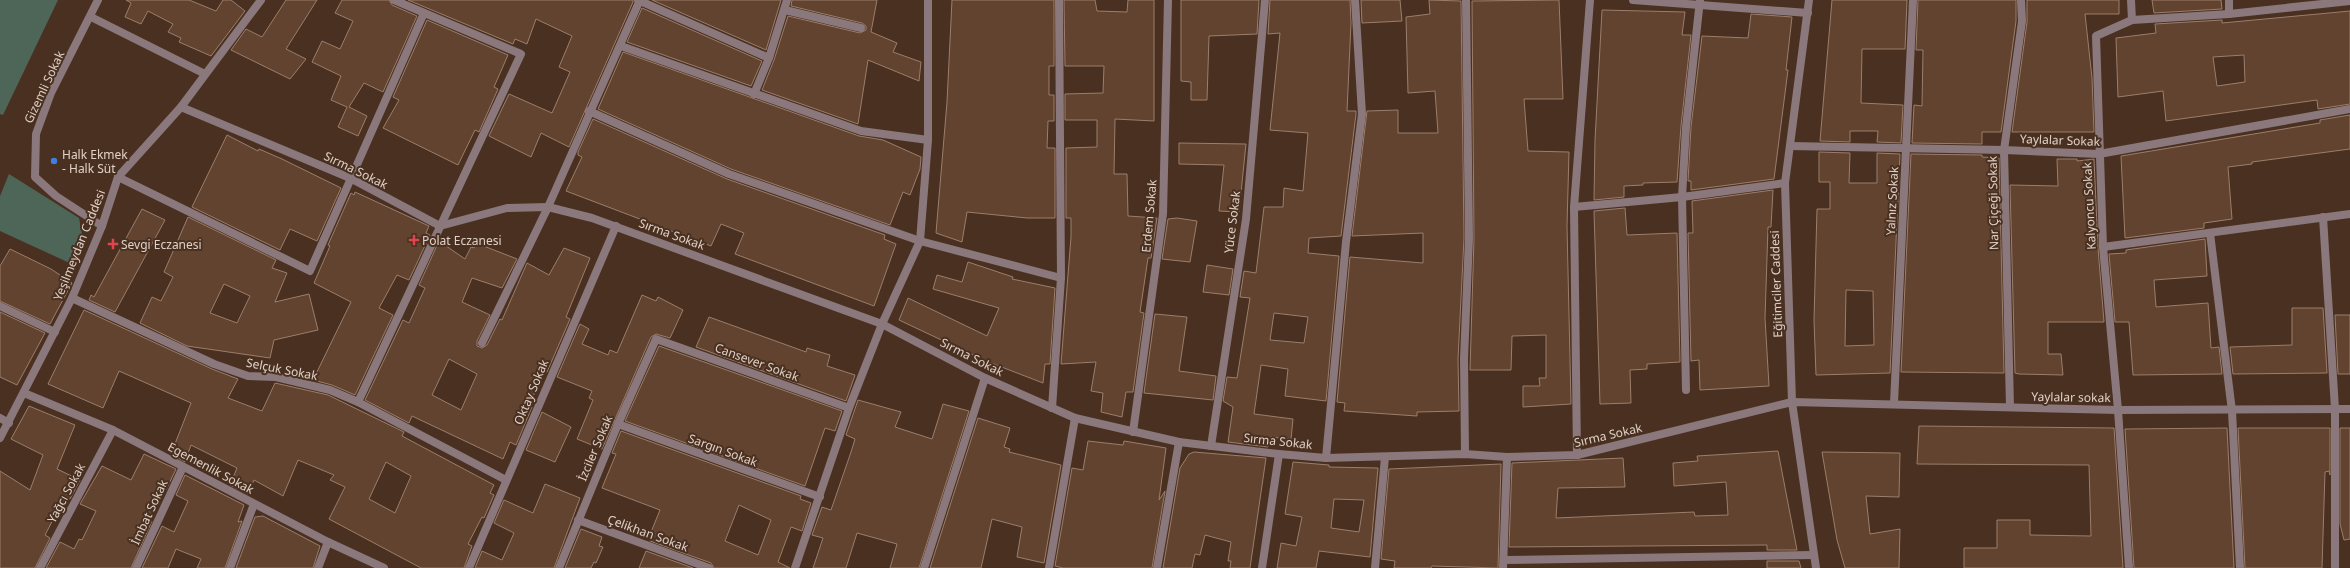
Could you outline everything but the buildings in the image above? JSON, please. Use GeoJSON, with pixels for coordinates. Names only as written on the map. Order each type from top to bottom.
{"type":"FeatureCollection","features":[{"type":"Feature","properties":{"kind":"street","name":"Gizemli Sokak"},"geometry":{"type":"LineString","coordinates":[[98,0],[91,17],[52,93],[36,134],[35,177],[56,196],[102,226]]}},
{"type":"Feature","properties":{"kind":"street","name":"Yeşilmeydan Caddesi"},"geometry":{"type":"LineString","coordinates":[[0,438],[9,424],[72,298],[102,226],[118,177],[180,106],[262,0]]}},
{"type":"Feature","properties":{"kind":"street"},"geometry":{"type":"LineString","coordinates":[[358,402],[521,54],[394,0]]}},
{"type":"Feature","properties":{"kind":"street"},"geometry":{"type":"LineString","coordinates":[[482,343],[548,207],[589,111],[621,46],[639,0],[769,58]]}},
{"type":"Feature","properties":{"kind":"street"},"geometry":{"type":"LineString","coordinates":[[754,94],[769,58],[787,0]]}},
{"type":"Feature","properties":{"kind":"street"},"geometry":{"type":"LineString","coordinates":[[795,568],[820,498],[849,408],[882,324],[920,241],[928,140],[928,0]]}},
{"type":"Feature","properties":{"kind":"street"},"geometry":{"type":"LineString","coordinates":[[1052,408],[1061,278],[1060,0]]}},
{"type":"Feature","properties":{"kind":"street","name":"Erdem Sokak"},"geometry":{"type":"LineString","coordinates":[[1133,432],[1163,214],[1168,0]]}},
{"type":"Feature","properties":{"kind":"street","name":"Yüce Sokak"},"geometry":{"type":"LineString","coordinates":[[1211,446],[1246,219],[1265,0]]}},
{"type":"Feature","properties":{"kind":"street"},"geometry":{"type":"LineString","coordinates":[[1326,458],[1346,242],[1362,114],[1355,0]]}},
{"type":"Feature","properties":{"kind":"street"},"geometry":{"type":"LineString","coordinates":[[1464,454],[1464,358],[1469,238],[1466,0]]}},
{"type":"Feature","properties":{"kind":"street"},"geometry":{"type":"LineString","coordinates":[[1577,455],[1574,207],[1590,0]]}},
{"type":"Feature","properties":{"kind":"street"},"geometry":{"type":"LineString","coordinates":[[1633,0],[1700,2],[1808,14]]}},
{"type":"Feature","properties":{"kind":"street","name":"Eğitimciler Caddesi"},"geometry":{"type":"LineString","coordinates":[[1809,0],[1785,183],[1792,402],[1816,568]]}},
{"type":"Feature","properties":{"kind":"street","name":"Yalnız Sokak"},"geometry":{"type":"LineString","coordinates":[[1894,403],[1913,0]]}},
{"type":"Feature","properties":{"kind":"street","name":"Nar Çiçeği Sokak"},"geometry":{"type":"LineString","coordinates":[[2010,408],[2004,150],[2022,21],[2021,0]]}},
{"type":"Feature","properties":{"kind":"street"},"geometry":{"type":"LineString","coordinates":[[2131,0],[2132,20],[2229,14],[2350,1]]}},
{"type":"Feature","properties":{"kind":"street"},"geometry":{"type":"LineString","coordinates":[[2229,0],[2229,14]]}},
{"type":"Feature","properties":{"kind":"street"},"geometry":{"type":"LineString","coordinates":[[1686,390],[1682,197],[1686,127],[1700,2]]}},
{"type":"Feature","properties":{"kind":"street"},"geometry":{"type":"LineString","coordinates":[[785,10],[861,28]]}},
{"type":"Feature","properties":{"kind":"street"},"geometry":{"type":"LineString","coordinates":[[118,177],[310,271],[424,13]]}},
{"type":"Feature","properties":{"kind":"street"},"geometry":{"type":"LineString","coordinates":[[91,17],[205,74]]}},
{"type":"Feature","properties":{"kind":"street","name":"Kalyoncu Sokak"},"geometry":{"type":"LineString","coordinates":[[2129,568],[2118,410],[2103,247],[2096,36],[2132,20]]}},
{"type":"Feature","properties":{"kind":"street"},"geometry":{"type":"LineString","coordinates":[[621,46],[860,131],[928,140]]}},
{"type":"Feature","properties":{"kind":"street","name":"Sırma Sokak"},"geometry":{"type":"LineString","coordinates":[[180,106],[350,178],[440,226],[507,208],[548,207],[616,226],[882,324],[985,378],[1075,418],[1179,442],[1326,458],[1464,454],[1507,457],[1577,455],[1792,402]]}},
{"type":"Feature","properties":{"kind":"street","name":"Yaylalar Sokak"},"geometry":{"type":"LineString","coordinates":[[1790,146],[1906,150],[2004,150],[2099,154],[2350,110]]}},
{"type":"Feature","properties":{"kind":"street"},"geometry":{"type":"LineString","coordinates":[[589,111],[729,174],[920,241],[1061,278]]}},
{"type":"Feature","properties":{"kind":"street"},"geometry":{"type":"LineString","coordinates":[[1574,207],[1682,197],[1785,183]]}},
{"type":"Feature","properties":{"kind":"street"},"geometry":{"type":"LineString","coordinates":[[2103,247],[2323,216],[2350,214]]}},
{"type":"Feature","properties":{"kind":"street"},"geometry":{"type":"LineString","coordinates":[[2323,216],[2335,409],[2335,568]]}},
{"type":"Feature","properties":{"kind":"street","name":"Oktay Sokak"},"geometry":{"type":"LineString","coordinates":[[469,568],[616,226]]}},
{"type":"Feature","properties":{"kind":"street"},"geometry":{"type":"LineString","coordinates":[[2210,233],[2232,410],[2240,568]]}},
{"type":"Feature","properties":{"kind":"street","name":"Selçuk Sokak"},"geometry":{"type":"LineString","coordinates":[[72,298],[214,364],[248,376],[276,377],[330,390],[358,402],[506,480]]}},
{"type":"Feature","properties":{"kind":"street"},"geometry":{"type":"LineString","coordinates":[[0,306],[55,332]]}},
{"type":"Feature","properties":{"kind":"street","name":"Cansever Sokak"},"geometry":{"type":"LineString","coordinates":[[656,339],[849,408]]}},
{"type":"Feature","properties":{"kind":"street","name":"İzciler Sokak"},"geometry":{"type":"LineString","coordinates":[[558,568],[618,424],[656,339]]}},
{"type":"Feature","properties":{"kind":"street"},"geometry":{"type":"LineString","coordinates":[[924,568],[985,378]]}},
{"type":"Feature","properties":{"kind":"street","name":"Egemenlik Sokak"},"geometry":{"type":"LineString","coordinates":[[24,393],[113,430],[328,542],[384,568]]}},
{"type":"Feature","properties":{"kind":"street","name":"Yaylalar sokak"},"geometry":{"type":"LineString","coordinates":[[1792,402],[1894,403],[2010,408],[2118,410],[2350,409]]}},
{"type":"Feature","properties":{"kind":"street"},"geometry":{"type":"LineString","coordinates":[[0,418],[9,424]]}},
{"type":"Feature","properties":{"kind":"street"},"geometry":{"type":"LineString","coordinates":[[1049,568],[1075,418]]}},
{"type":"Feature","properties":{"kind":"street","name":"Sargın Sokak"},"geometry":{"type":"LineString","coordinates":[[618,424],[820,498]]}},
{"type":"Feature","properties":{"kind":"street","name":"Yağcı Sokak"},"geometry":{"type":"LineString","coordinates":[[40,568],[113,430]]}},
{"type":"Feature","properties":{"kind":"street"},"geometry":{"type":"LineString","coordinates":[[1157,568],[1179,442]]}},
{"type":"Feature","properties":{"kind":"street"},"geometry":{"type":"LineString","coordinates":[[1262,568],[1279,454]]}},
{"type":"Feature","properties":{"kind":"street"},"geometry":{"type":"LineString","coordinates":[[1375,568],[1385,457]]}},
{"type":"Feature","properties":{"kind":"street"},"geometry":{"type":"LineString","coordinates":[[1507,457],[1504,564],[1813,555]]}},
{"type":"Feature","properties":{"kind":"street","name":"İmbat Sokak"},"geometry":{"type":"LineString","coordinates":[[136,568],[183,467]]}},
{"type":"Feature","properties":{"kind":"street"},"geometry":{"type":"LineString","coordinates":[[230,568],[254,504]]}},
{"type":"Feature","properties":{"kind":"street","name":"Çelikhan Sokak"},"geometry":{"type":"LineString","coordinates":[[578,520],[710,568]]}},
{"type":"Feature","properties":{"kind":"street"},"geometry":{"type":"LineString","coordinates":[[318,568],[328,542]]}},
{"type":"Feature","properties":{"kind":"green space"},"geometry":{"type":"Polygon","coordinates":[[[0,0],[58,0],[3,115],[0,114],[0,0]]]}},
{"type":"Feature","properties":{"kind":"green space"},"geometry":{"type":"Polygon","coordinates":[[[9,174],[79,218],[84,244],[74,265],[0,231],[0,196],[9,174]]]}},
{"type":"Feature","properties":{"kind":"place","name":"Halk Ekmek - Halk Süt"},"geometry":{"type":"Point","coordinates":[54,161]}},
{"type":"Feature","properties":{"kind":"place","name":"Polat Eczanesi"},"geometry":{"type":"Point","coordinates":[414,240]}},
{"type":"Feature","properties":{"kind":"place","name":"Sevgi Eczanesi"},"geometry":{"type":"Point","coordinates":[113,244]}}]}
